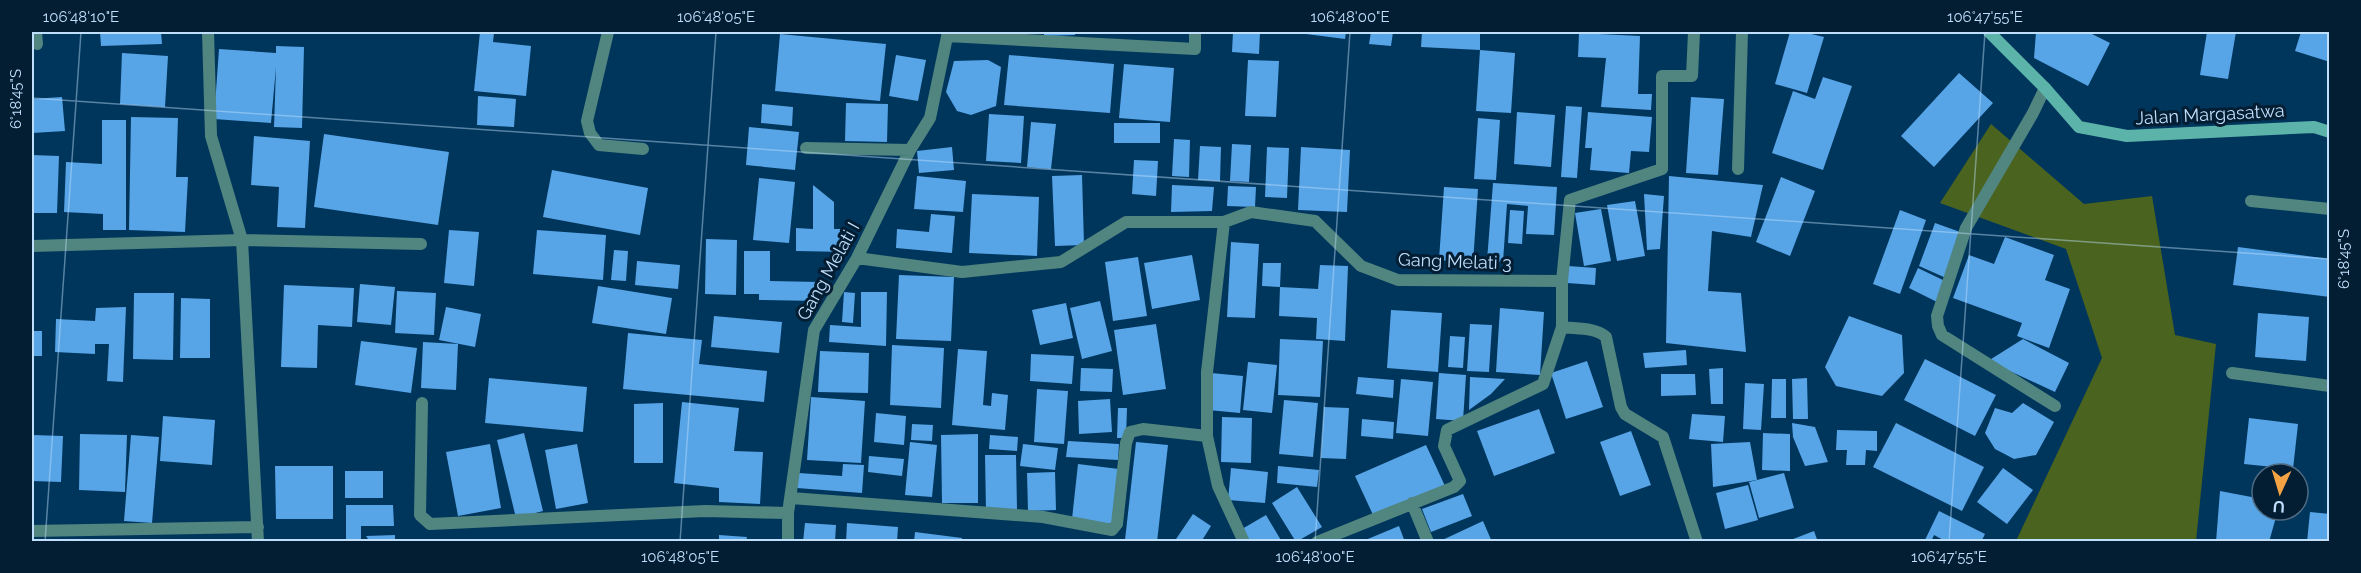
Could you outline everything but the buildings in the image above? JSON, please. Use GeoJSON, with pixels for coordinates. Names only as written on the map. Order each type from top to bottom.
{"type":"FeatureCollection","features":[{"type":"Feature","properties":{"kind":"street"},"geometry":{"type":"LineString","coordinates":[[208,32],[211,136],[242,240],[258,542]]}},
{"type":"Feature","properties":{"kind":"street"},"geometry":{"type":"LineString","coordinates":[[608,32],[587,121],[590,133],[599,145],[644,149]]}},
{"type":"Feature","properties":{"kind":"street"},"geometry":{"type":"LineString","coordinates":[[948,34],[1195,49],[1195,32]]}},
{"type":"Feature","properties":{"kind":"street"},"geometry":{"type":"LineString","coordinates":[[1317,542],[1454,487],[1460,481],[1444,446],[1447,430],[1543,384],[1562,327],[1562,281],[1570,200],[1662,169],[1662,76],[1692,76],[1694,32]]}},
{"type":"Feature","properties":{"kind":"street"},"geometry":{"type":"LineString","coordinates":[[1738,169],[1742,32]]}},
{"type":"Feature","properties":{"kind":"street","name":"Jalan Margasatwa"},"geometry":{"type":"LineString","coordinates":[[1989,32],[2045,88],[2079,127],[2127,136],[2314,127],[2330,132]]}},
{"type":"Feature","properties":{"kind":"street","name":"Gang Melati I"},"geometry":{"type":"LineString","coordinates":[[788,542],[788,513],[814,330],[857,258],[910,150],[930,118],[948,34]]}},
{"type":"Feature","properties":{"kind":"street"},"geometry":{"type":"LineString","coordinates":[[2045,88],[2033,113],[1966,228],[1937,316],[1942,335],[2055,406]]}},
{"type":"Feature","properties":{"kind":"street"},"geometry":{"type":"LineString","coordinates":[[806,148],[910,150]]}},
{"type":"Feature","properties":{"kind":"street"},"geometry":{"type":"LineString","coordinates":[[2251,201],[2330,209]]}},
{"type":"Feature","properties":{"kind":"street","name":"Gang Melati 3"},"geometry":{"type":"LineString","coordinates":[[857,258],[962,272],[1061,262],[1126,222],[1224,222],[1251,212],[1315,221],[1361,266],[1398,280],[1562,281]]}},
{"type":"Feature","properties":{"kind":"street"},"geometry":{"type":"LineString","coordinates":[[1224,222],[1207,372],[1207,436],[1218,486],[1244,542]]}},
{"type":"Feature","properties":{"kind":"street"},"geometry":{"type":"LineString","coordinates":[[32,246],[242,240],[421,244]]}},
{"type":"Feature","properties":{"kind":"street"},"geometry":{"type":"LineString","coordinates":[[1562,327],[1590,330],[1606,337],[1621,407],[1625,414],[1663,437],[1697,542]]}},
{"type":"Feature","properties":{"kind":"street"},"geometry":{"type":"LineString","coordinates":[[2232,373],[2330,386]]}},
{"type":"Feature","properties":{"kind":"street"},"geometry":{"type":"LineString","coordinates":[[422,403],[420,516],[430,524],[705,511],[788,513]]}},
{"type":"Feature","properties":{"kind":"street"},"geometry":{"type":"LineString","coordinates":[[791,498],[1043,517],[1112,530],[1118,524],[1126,443],[1130,432],[1143,429],[1207,436]]}},
{"type":"Feature","properties":{"kind":"street"},"geometry":{"type":"LineString","coordinates":[[1412,503],[1428,542]]}},
{"type":"Feature","properties":{"kind":"street"},"geometry":{"type":"LineString","coordinates":[[32,531],[258,527]]}},
{"type":"Feature","properties":{"kind":"green space"},"geometry":{"type":"Polygon","coordinates":[[[1991,124],[2084,204],[2152,196],[2175,335],[2216,344],[2196,541],[2016,541],[2102,358],[2066,249],[1940,203],[1991,124]]]}}]}
